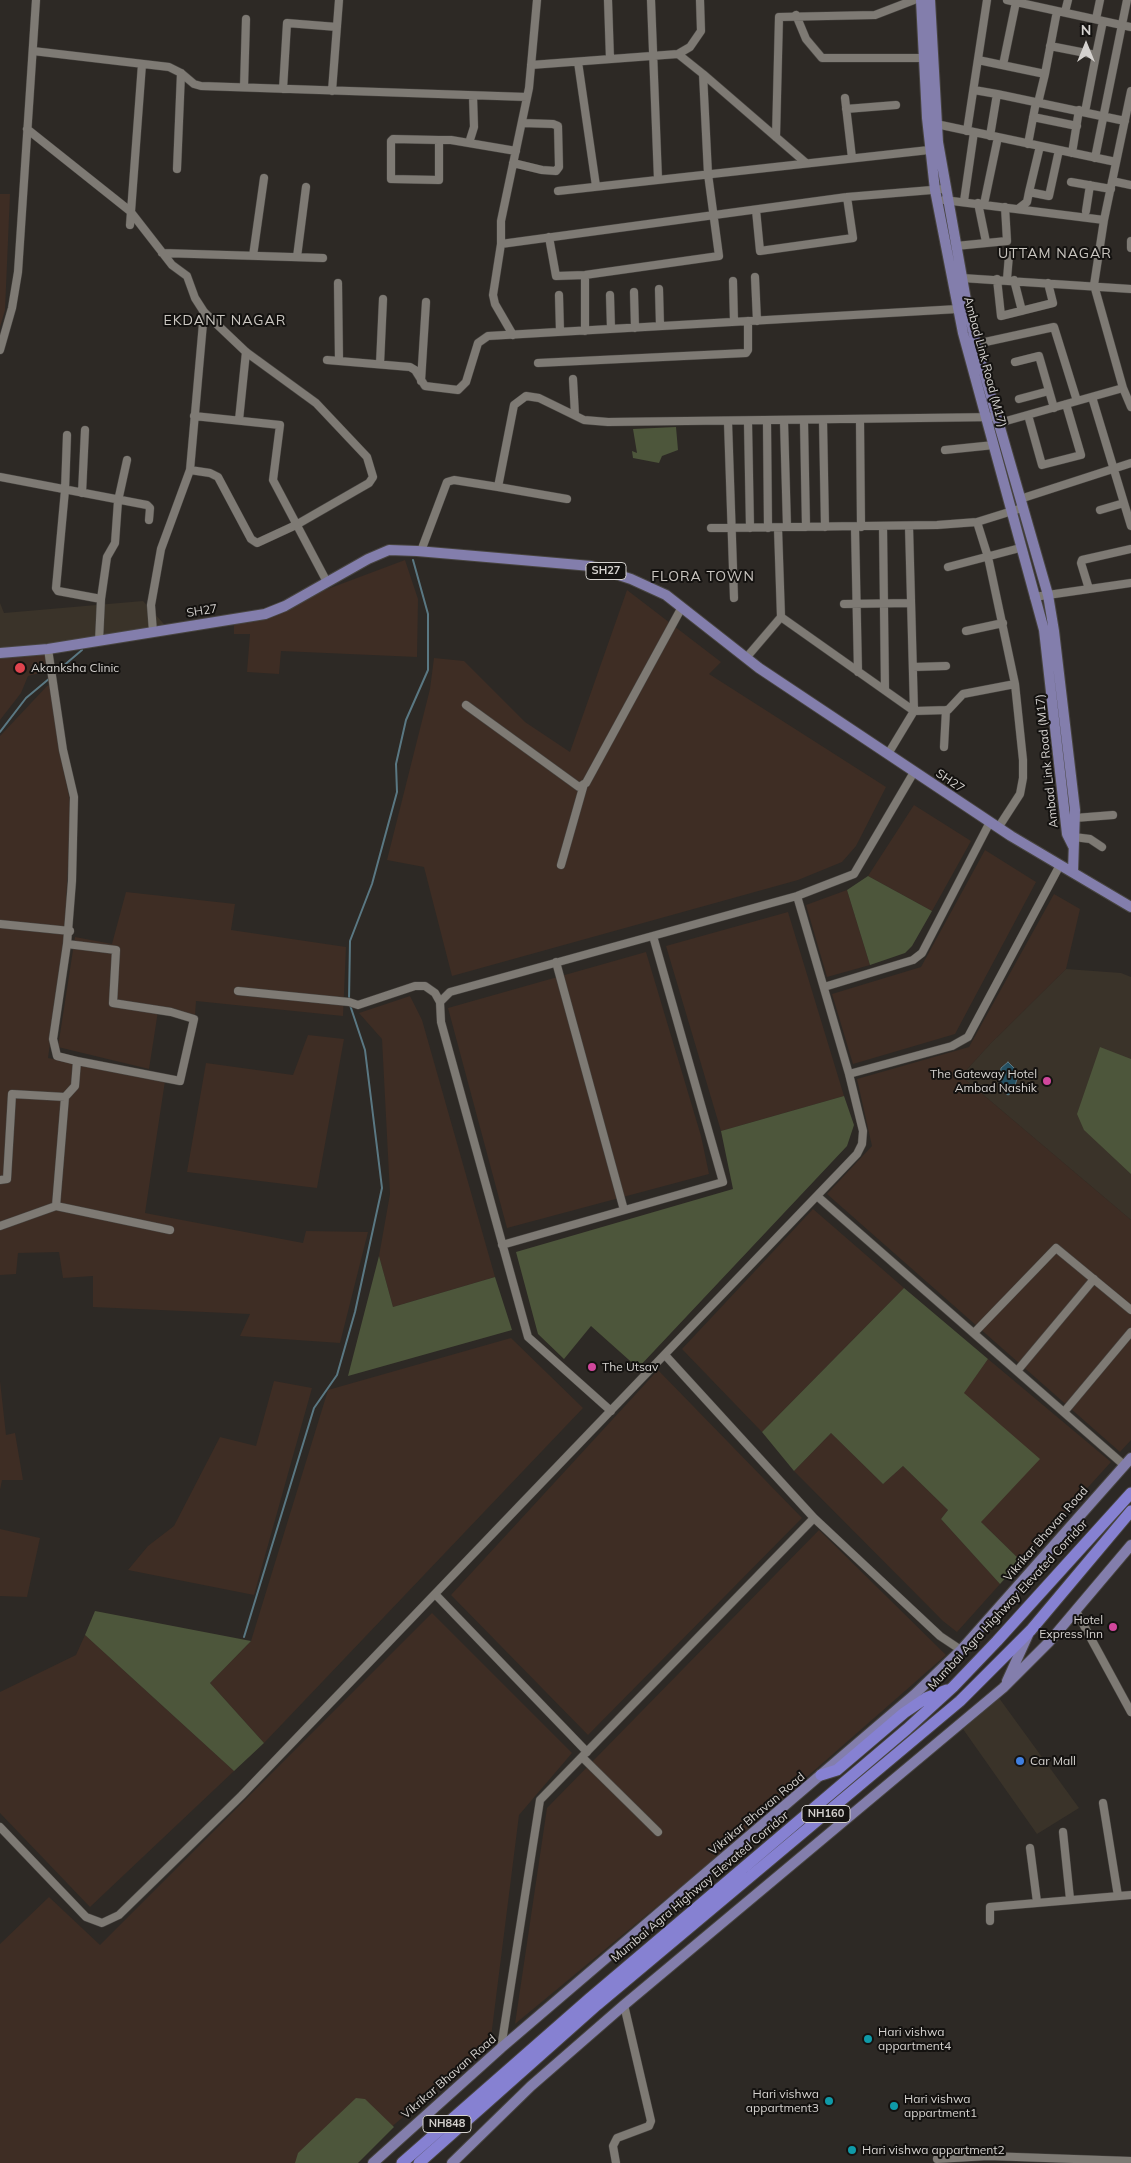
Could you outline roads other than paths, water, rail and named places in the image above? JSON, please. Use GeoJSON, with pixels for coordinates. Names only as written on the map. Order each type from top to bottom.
{"type":"FeatureCollection","features":[{"type":"Feature","properties":{"kind":"highway","name":"Mumbai Agra Highway Elevated Corridor"},"geometry":{"type":"LineString","coordinates":[[419,2163],[494,2088],[589,1999],[907,1729],[953,1687],[1131,1493]]}},
{"type":"Feature","properties":{"kind":"highway","name":"Mumbai Agra Highway Elevated Corridor"},"geometry":{"type":"LineString","coordinates":[[402,2163],[604,1999],[960,1701],[1031,1630],[1131,1511]]}},
{"type":"Feature","properties":{"kind":"highway"},"geometry":{"type":"LineString","coordinates":[[822,1775],[838,1770],[904,1713],[926,1698],[953,1687]]}},
{"type":"Feature","properties":{"kind":"main road","name":"Ambad Link Road (M17)"},"geometry":{"type":"LineString","coordinates":[[921,0],[936,124],[941,195],[960,304],[1048,595],[1062,684],[1075,818],[1074,849]]}},
{"type":"Feature","properties":{"kind":"main road","name":"Ambad Link Road (M17)"},"geometry":{"type":"LineString","coordinates":[[930,0],[927,58],[930,150],[956,246],[962,278],[960,304],[976,344],[994,419],[994,445],[1020,548],[1044,630],[1067,834],[1074,849]]}},
{"type":"Feature","properties":{"kind":"main road","name":"SH27"},"geometry":{"type":"LineString","coordinates":[[0,653],[48,650],[265,614],[285,606],[389,550],[421,551],[591,566],[631,579],[658,591],[682,607],[746,658],[914,772],[994,825],[1131,908]]}},
{"type":"Feature","properties":{"kind":"main road"},"geometry":{"type":"LineString","coordinates":[[1074,849],[1074,872]]}},
{"type":"Feature","properties":{"kind":"main road","name":"Vikrikar Bhavan Road"},"geometry":{"type":"LineString","coordinates":[[373,2163],[501,2048],[822,1775],[961,1650],[1128,1461]]}},
{"type":"Feature","properties":{"kind":"main road"},"geometry":{"type":"LineString","coordinates":[[452,2163],[531,2086],[624,2005],[1003,1688],[1049,1642],[1131,1545]]}},
{"type":"Feature","properties":{"kind":"main road"},"geometry":{"type":"LineString","coordinates":[[1003,1688],[1031,1630]]}},
{"type":"Feature","properties":{"kind":"street"},"geometry":{"type":"LineString","coordinates":[[0,350],[17,286],[36,0]]}},
{"type":"Feature","properties":{"kind":"street"},"geometry":{"type":"LineString","coordinates":[[332,91],[339,0]]}},
{"type":"Feature","properties":{"kind":"street"},"geometry":{"type":"LineString","coordinates":[[513,335],[493,300],[501,244],[501,221],[528,96],[537,0]]}},
{"type":"Feature","properties":{"kind":"street"},"geometry":{"type":"LineString","coordinates":[[608,0],[610,59]]}},
{"type":"Feature","properties":{"kind":"street"},"geometry":{"type":"LineString","coordinates":[[651,0],[658,179]]}},
{"type":"Feature","properties":{"kind":"street"},"geometry":{"type":"LineString","coordinates":[[531,65],[678,54],[690,47],[701,31],[700,0]]}},
{"type":"Feature","properties":{"kind":"street"},"geometry":{"type":"LineString","coordinates":[[776,137],[778,19],[783,15],[875,14],[914,0]]}},
{"type":"Feature","properties":{"kind":"street"},"geometry":{"type":"LineString","coordinates":[[964,201],[974,90],[987,0]]}},
{"type":"Feature","properties":{"kind":"street"},"geometry":{"type":"LineString","coordinates":[[1007,0],[1131,27]]}},
{"type":"Feature","properties":{"kind":"street"},"geometry":{"type":"LineString","coordinates":[[1028,144],[1050,46],[1061,12],[1068,0]]}},
{"type":"Feature","properties":{"kind":"street"},"geometry":{"type":"LineString","coordinates":[[1072,153],[1077,126],[1096,55],[1100,0]]}},
{"type":"Feature","properties":{"kind":"street"},"geometry":{"type":"LineString","coordinates":[[1095,158],[1127,0]]}},
{"type":"Feature","properties":{"kind":"street"},"geometry":{"type":"LineString","coordinates":[[1003,65],[1016,2]]}},
{"type":"Feature","properties":{"kind":"street"},"geometry":{"type":"LineString","coordinates":[[796,16],[806,39],[822,58],[927,58]]}},
{"type":"Feature","properties":{"kind":"street"},"geometry":{"type":"LineString","coordinates":[[244,87],[246,19]]}},
{"type":"Feature","properties":{"kind":"street"},"geometry":{"type":"LineString","coordinates":[[283,89],[287,23],[337,28]]}},
{"type":"Feature","properties":{"kind":"street"},"geometry":{"type":"LineString","coordinates":[[1050,46],[1096,55]]}},
{"type":"Feature","properties":{"kind":"street"},"geometry":{"type":"LineString","coordinates":[[33,51],[169,67],[181,72],[194,84],[332,91],[528,96]]}},
{"type":"Feature","properties":{"kind":"street"},"geometry":{"type":"LineString","coordinates":[[678,54],[806,163]]}},
{"type":"Feature","properties":{"kind":"street"},"geometry":{"type":"LineString","coordinates":[[978,60],[1044,74]]}},
{"type":"Feature","properties":{"kind":"street"},"geometry":{"type":"LineString","coordinates":[[578,62],[596,186]]}},
{"type":"Feature","properties":{"kind":"street"},"geometry":{"type":"LineString","coordinates":[[130,225],[142,64]]}},
{"type":"Feature","properties":{"kind":"street"},"geometry":{"type":"LineString","coordinates":[[177,169],[181,72]]}},
{"type":"Feature","properties":{"kind":"street"},"geometry":{"type":"LineString","coordinates":[[549,237],[556,276],[585,275],[719,256],[708,174],[703,74]]}},
{"type":"Feature","properties":{"kind":"street"},"geometry":{"type":"LineString","coordinates":[[974,90],[1082,111],[1125,122]]}},
{"type":"Feature","properties":{"kind":"street"},"geometry":{"type":"LineString","coordinates":[[1131,91],[1104,220],[1094,284],[1123,388],[1131,407]]}},
{"type":"Feature","properties":{"kind":"street"},"geometry":{"type":"LineString","coordinates":[[986,242],[981,204],[994,137],[997,94]]}},
{"type":"Feature","properties":{"kind":"street"},"geometry":{"type":"LineString","coordinates":[[469,143],[474,127],[473,96]]}},
{"type":"Feature","properties":{"kind":"street"},"geometry":{"type":"LineString","coordinates":[[845,98],[852,158]]}},
{"type":"Feature","properties":{"kind":"street"},"geometry":{"type":"LineString","coordinates":[[846,109],[896,105]]}},
{"type":"Feature","properties":{"kind":"street"},"geometry":{"type":"LineString","coordinates":[[1033,117],[1077,126]]}},
{"type":"Feature","properties":{"kind":"street"},"geometry":{"type":"LineString","coordinates":[[513,163],[542,170],[556,171],[559,167],[558,126],[553,124],[522,123]]}},
{"type":"Feature","properties":{"kind":"street"},"geometry":{"type":"LineString","coordinates":[[936,124],[1116,162]]}},
{"type":"Feature","properties":{"kind":"street"},"geometry":{"type":"LineString","coordinates":[[26,128],[130,211],[175,268],[187,276],[195,298],[204,312],[246,352],[316,403],[367,457],[372,468],[373,477],[369,483],[296,525],[260,542],[255,542],[218,477],[210,472],[190,470]]}},
{"type":"Feature","properties":{"kind":"street"},"geometry":{"type":"LineString","coordinates":[[439,140],[440,180],[392,179],[392,140],[439,140],[516,151]]}},
{"type":"Feature","properties":{"kind":"street"},"geometry":{"type":"LineString","coordinates":[[1018,209],[1027,202],[1040,146]]}},
{"type":"Feature","properties":{"kind":"street"},"geometry":{"type":"LineString","coordinates":[[558,191],[930,150]]}},
{"type":"Feature","properties":{"kind":"street"},"geometry":{"type":"LineString","coordinates":[[1029,192],[1049,196],[1059,150]]}},
{"type":"Feature","properties":{"kind":"street"},"geometry":{"type":"LineString","coordinates":[[253,256],[264,178]]}},
{"type":"Feature","properties":{"kind":"street"},"geometry":{"type":"LineString","coordinates":[[1071,182],[1090,185],[1131,185]]}},
{"type":"Feature","properties":{"kind":"street"},"geometry":{"type":"LineString","coordinates":[[1086,211],[1090,185]]}},
{"type":"Feature","properties":{"kind":"street"},"geometry":{"type":"LineString","coordinates":[[297,257],[306,187]]}},
{"type":"Feature","properties":{"kind":"street"},"geometry":{"type":"LineString","coordinates":[[501,244],[847,197],[941,195],[981,204],[1104,220]]}},
{"type":"Feature","properties":{"kind":"street"},"geometry":{"type":"LineString","coordinates":[[756,210],[760,251],[853,238],[847,197]]}},
{"type":"Feature","properties":{"kind":"street"},"geometry":{"type":"LineString","coordinates":[[956,246],[1007,241],[1005,207]]}},
{"type":"Feature","properties":{"kind":"street"},"geometry":{"type":"LineString","coordinates":[[1131,241],[1131,248]]}},
{"type":"Feature","properties":{"kind":"street"},"geometry":{"type":"LineString","coordinates":[[162,253],[323,258]]}},
{"type":"Feature","properties":{"kind":"street"},"geometry":{"type":"LineString","coordinates":[[1009,255],[1011,280],[1022,311]]}},
{"type":"Feature","properties":{"kind":"street"},"geometry":{"type":"LineString","coordinates":[[585,275],[586,330]]}},
{"type":"Feature","properties":{"kind":"street"},"geometry":{"type":"LineString","coordinates":[[755,277],[757,321]]}},
{"type":"Feature","properties":{"kind":"street"},"geometry":{"type":"LineString","coordinates":[[962,278],[997,278],[1131,288]]}},
{"type":"Feature","properties":{"kind":"street"},"geometry":{"type":"LineString","coordinates":[[997,278],[1001,316],[1053,303],[1048,283]]}},
{"type":"Feature","properties":{"kind":"street"},"geometry":{"type":"LineString","coordinates":[[733,281],[734,322]]}},
{"type":"Feature","properties":{"kind":"street"},"geometry":{"type":"LineString","coordinates":[[338,283],[339,361]]}},
{"type":"Feature","properties":{"kind":"street"},"geometry":{"type":"LineString","coordinates":[[659,289],[660,326]]}},
{"type":"Feature","properties":{"kind":"street"},"geometry":{"type":"LineString","coordinates":[[634,292],[635,328]]}},
{"type":"Feature","properties":{"kind":"street"},"geometry":{"type":"LineString","coordinates":[[559,295],[560,332]]}},
{"type":"Feature","properties":{"kind":"street"},"geometry":{"type":"LineString","coordinates":[[610,295],[611,329]]}},
{"type":"Feature","properties":{"kind":"street"},"geometry":{"type":"LineString","coordinates":[[380,364],[383,299]]}},
{"type":"Feature","properties":{"kind":"street"},"geometry":{"type":"LineString","coordinates":[[421,383],[426,302]]}},
{"type":"Feature","properties":{"kind":"street"},"geometry":{"type":"LineString","coordinates":[[327,360],[413,368],[421,383],[427,387],[455,390],[462,388],[466,382],[480,341],[488,336],[757,321],[960,304]]}},
{"type":"Feature","properties":{"kind":"street"},"geometry":{"type":"LineString","coordinates":[[153,632],[151,605],[161,548],[190,470],[204,312]]}},
{"type":"Feature","properties":{"kind":"street"},"geometry":{"type":"LineString","coordinates":[[538,363],[745,354],[748,350],[748,321]]}},
{"type":"Feature","properties":{"kind":"street"},"geometry":{"type":"LineString","coordinates":[[976,344],[1054,327],[1077,401]]}},
{"type":"Feature","properties":{"kind":"street"},"geometry":{"type":"LineString","coordinates":[[239,420],[246,352]]}},
{"type":"Feature","properties":{"kind":"street"},"geometry":{"type":"LineString","coordinates":[[1015,362],[1039,356],[1054,408]]}},
{"type":"Feature","properties":{"kind":"street"},"geometry":{"type":"LineString","coordinates":[[574,379],[574,415]]}},
{"type":"Feature","properties":{"kind":"street"},"geometry":{"type":"LineString","coordinates":[[498,487],[514,405],[518,400],[531,396],[590,421],[608,422],[994,419],[1028,415],[1123,388]]}},
{"type":"Feature","properties":{"kind":"street"},"geometry":{"type":"LineString","coordinates":[[1019,399],[1049,391]]}},
{"type":"Feature","properties":{"kind":"street"},"geometry":{"type":"LineString","coordinates":[[1092,397],[1131,526]]}},
{"type":"Feature","properties":{"kind":"street"},"geometry":{"type":"LineString","coordinates":[[1028,415],[1042,465],[1071,457],[1080,454],[1066,404]]}},
{"type":"Feature","properties":{"kind":"street"},"geometry":{"type":"LineString","coordinates":[[194,416],[280,425],[273,480],[327,582]]}},
{"type":"Feature","properties":{"kind":"street"},"geometry":{"type":"LineString","coordinates":[[822,420],[826,527]]}},
{"type":"Feature","properties":{"kind":"street"},"geometry":{"type":"LineString","coordinates":[[858,672],[857,604],[860,420]]}},
{"type":"Feature","properties":{"kind":"street"},"geometry":{"type":"LineString","coordinates":[[784,421],[787,527]]}},
{"type":"Feature","properties":{"kind":"street"},"geometry":{"type":"LineString","coordinates":[[804,421],[806,527]]}},
{"type":"Feature","properties":{"kind":"street"},"geometry":{"type":"LineString","coordinates":[[728,422],[734,598]]}},
{"type":"Feature","properties":{"kind":"street"},"geometry":{"type":"LineString","coordinates":[[748,422],[750,528]]}},
{"type":"Feature","properties":{"kind":"street"},"geometry":{"type":"LineString","coordinates":[[766,422],[768,528]]}},
{"type":"Feature","properties":{"kind":"street"},"geometry":{"type":"LineString","coordinates":[[82,493],[86,430]]}},
{"type":"Feature","properties":{"kind":"street"},"geometry":{"type":"LineString","coordinates":[[67,435],[65,490],[56,590],[101,599]]}},
{"type":"Feature","properties":{"kind":"street"},"geometry":{"type":"LineString","coordinates":[[945,450],[994,445]]}},
{"type":"Feature","properties":{"kind":"street"},"geometry":{"type":"LineString","coordinates":[[99,641],[101,599],[107,557],[115,543],[118,500],[127,460]]}},
{"type":"Feature","properties":{"kind":"street"},"geometry":{"type":"LineString","coordinates":[[711,528],[909,526],[977,522],[1011,512],[1021,504],[1131,463]]}},
{"type":"Feature","properties":{"kind":"street"},"geometry":{"type":"LineString","coordinates":[[0,477],[150,506],[149,520]]}},
{"type":"Feature","properties":{"kind":"street"},"geometry":{"type":"LineString","coordinates":[[421,551],[447,482],[454,480],[568,499]]}},
{"type":"Feature","properties":{"kind":"street"},"geometry":{"type":"LineString","coordinates":[[1100,510],[1124,503]]}},
{"type":"Feature","properties":{"kind":"street"},"geometry":{"type":"LineString","coordinates":[[824,987],[914,960],[922,953],[994,825],[1020,794],[1023,760],[1015,684],[988,557],[977,522]]}},
{"type":"Feature","properties":{"kind":"street"},"geometry":{"type":"LineString","coordinates":[[883,526],[885,690]]}},
{"type":"Feature","properties":{"kind":"street"},"geometry":{"type":"LineString","coordinates":[[888,754],[914,712],[909,526]]}},
{"type":"Feature","properties":{"kind":"street"},"geometry":{"type":"LineString","coordinates":[[746,658],[781,617],[778,528]]}},
{"type":"Feature","properties":{"kind":"street"},"geometry":{"type":"LineString","coordinates":[[948,568],[1020,548]]}},
{"type":"Feature","properties":{"kind":"street"},"geometry":{"type":"LineString","coordinates":[[1089,589],[1081,563],[1082,560],[1131,549]]}},
{"type":"Feature","properties":{"kind":"street"},"geometry":{"type":"LineString","coordinates":[[1034,597],[1131,583]]}},
{"type":"Feature","properties":{"kind":"street"},"geometry":{"type":"LineString","coordinates":[[844,604],[911,603]]}},
{"type":"Feature","properties":{"kind":"street"},"geometry":{"type":"LineString","coordinates":[[562,864],[584,784],[682,607]]}},
{"type":"Feature","properties":{"kind":"street"},"geometry":{"type":"LineString","coordinates":[[781,617],[914,712],[946,710],[951,708],[962,694],[1015,684]]}},
{"type":"Feature","properties":{"kind":"street"},"geometry":{"type":"LineString","coordinates":[[966,631],[1003,624]]}},
{"type":"Feature","properties":{"kind":"street"},"geometry":{"type":"LineString","coordinates":[[48,650],[55,682],[63,750],[74,797],[70,931],[67,944],[53,1039],[57,1056],[180,1081],[194,1019],[171,1012],[113,1003],[116,950],[67,944]]}},
{"type":"Feature","properties":{"kind":"street"},"geometry":{"type":"LineString","coordinates":[[913,667],[946,666]]}},
{"type":"Feature","properties":{"kind":"street"},"geometry":{"type":"LineString","coordinates":[[466,705],[579,787],[584,784]]}},
{"type":"Feature","properties":{"kind":"street"},"geometry":{"type":"LineString","coordinates":[[944,747],[946,710]]}},
{"type":"Feature","properties":{"kind":"street"},"geometry":{"type":"LineString","coordinates":[[440,1002],[450,992],[797,896],[854,874],[914,772]]}},
{"type":"Feature","properties":{"kind":"street"},"geometry":{"type":"LineString","coordinates":[[1075,818],[1113,815]]}},
{"type":"Feature","properties":{"kind":"street"},"geometry":{"type":"LineString","coordinates":[[1074,837],[1090,839],[1102,847]]}},
{"type":"Feature","properties":{"kind":"street"},"geometry":{"type":"LineString","coordinates":[[849,1074],[952,1046],[968,1037],[1060,865]]}},
{"type":"Feature","properties":{"kind":"street"},"geometry":{"type":"LineString","coordinates":[[0,1827],[86,1916],[102,1923],[119,1915],[241,1796],[857,1154],[862,1144],[863,1131],[849,1074],[797,896]]}},
{"type":"Feature","properties":{"kind":"street"},"geometry":{"type":"LineString","coordinates":[[0,924],[70,931]]}},
{"type":"Feature","properties":{"kind":"street"},"geometry":{"type":"LineString","coordinates":[[502,1245],[724,1182],[653,936]]}},
{"type":"Feature","properties":{"kind":"street"},"geometry":{"type":"LineString","coordinates":[[556,962],[624,1210]]}},
{"type":"Feature","properties":{"kind":"street"},"geometry":{"type":"LineString","coordinates":[[238,991],[349,1002],[358,1005],[415,986],[425,986],[435,993],[440,1002],[441,1022],[528,1337],[611,1411]]}},
{"type":"Feature","properties":{"kind":"street"},"geometry":{"type":"LineString","coordinates":[[56,1206],[65,1097],[75,1086],[77,1061]]}},
{"type":"Feature","properties":{"kind":"street"},"geometry":{"type":"LineString","coordinates":[[0,1180],[7,1179],[12,1094],[65,1097]]}},
{"type":"Feature","properties":{"kind":"street"},"geometry":{"type":"LineString","coordinates":[[817,1196],[1064,1412],[1128,1461]]}},
{"type":"Feature","properties":{"kind":"street"},"geometry":{"type":"LineString","coordinates":[[0,1226],[56,1206],[170,1230]]}},
{"type":"Feature","properties":{"kind":"street"},"geometry":{"type":"LineString","coordinates":[[974,1333],[1056,1248],[1131,1310]]}},
{"type":"Feature","properties":{"kind":"street"},"geometry":{"type":"LineString","coordinates":[[1017,1371],[1094,1279]]}},
{"type":"Feature","properties":{"kind":"street"},"geometry":{"type":"LineString","coordinates":[[1064,1412],[1131,1332]]}},
{"type":"Feature","properties":{"kind":"street"},"geometry":{"type":"LineString","coordinates":[[665,1355],[814,1518],[940,1636],[961,1650]]}},
{"type":"Feature","properties":{"kind":"street"},"geometry":{"type":"LineString","coordinates":[[501,2048],[540,1800],[814,1518]]}},
{"type":"Feature","properties":{"kind":"street"},"geometry":{"type":"LineString","coordinates":[[435,1594],[658,1832]]}},
{"type":"Feature","properties":{"kind":"street"},"geometry":{"type":"LineString","coordinates":[[1076,1611],[1131,1712]]}},
{"type":"Feature","properties":{"kind":"street"},"geometry":{"type":"LineString","coordinates":[[1104,1803],[1118,1896]]}},
{"type":"Feature","properties":{"kind":"street"},"geometry":{"type":"LineString","coordinates":[[1063,1832],[1070,1900]]}},
{"type":"Feature","properties":{"kind":"street"},"geometry":{"type":"LineString","coordinates":[[1030,1848],[1036,1902]]}},
{"type":"Feature","properties":{"kind":"street"},"geometry":{"type":"LineString","coordinates":[[990,1921],[990,1907],[1131,1895]]}},
{"type":"Feature","properties":{"kind":"street"},"geometry":{"type":"LineString","coordinates":[[616,2163],[613,2146],[617,2138],[649,2126],[651,2121],[624,2005]]}},
{"type":"Feature","properties":{"kind":"street"},"geometry":{"type":"LineString","coordinates":[[937,2159],[1131,2162]]}},
{"type":"Feature","properties":{"kind":"water"},"geometry":{"type":"Polygon","coordinates":[[[1008,1062],[1014,1068],[1017,1079],[1013,1092],[1008,1095],[1001,1090],[998,1079],[1001,1068],[1008,1062]]]}},
{"type":"Feature","properties":{"kind":"waterway"},"geometry":{"type":"LineString","coordinates":[[349,1000],[350,941],[372,884],[397,792],[396,764],[406,720],[428,670],[428,614],[413,560]]}},
{"type":"Feature","properties":{"kind":"waterway"},"geometry":{"type":"LineString","coordinates":[[55,673],[82,650]]}},
{"type":"Feature","properties":{"kind":"waterway"},"geometry":{"type":"LineString","coordinates":[[0,732],[26,698],[50,678]]}},
{"type":"Feature","properties":{"kind":"waterway"},"geometry":{"type":"LineString","coordinates":[[244,1637],[314,1408],[337,1375],[355,1312],[382,1188],[365,1050],[350,1005]]}},
{"type":"Feature","properties":{"kind":"place","name":"Akanksha Clinic"},"geometry":{"type":"Point","coordinates":[20,668]}},
{"type":"Feature","properties":{"kind":"place","name":"The Gateway Hotel Ambad Nashik"},"geometry":{"type":"Point","coordinates":[1047,1081]}},
{"type":"Feature","properties":{"kind":"place","name":"The Utsav"},"geometry":{"type":"Point","coordinates":[592,1367]}},
{"type":"Feature","properties":{"kind":"place","name":"Hotel Express Inn"},"geometry":{"type":"Point","coordinates":[1113,1627]}},
{"type":"Feature","properties":{"kind":"place","name":"Car Mall"},"geometry":{"type":"Point","coordinates":[1020,1761]}},
{"type":"Feature","properties":{"kind":"place","name":"Hari vishwa appartment4"},"geometry":{"type":"Point","coordinates":[868,2039]}},
{"type":"Feature","properties":{"kind":"place","name":"Hari vishwa appartment3"},"geometry":{"type":"Point","coordinates":[829,2101]}},
{"type":"Feature","properties":{"kind":"place","name":"Hari vishwa appartment1"},"geometry":{"type":"Point","coordinates":[894,2106]}},
{"type":"Feature","properties":{"kind":"place","name":"Hari vishwa appartment2"},"geometry":{"type":"Point","coordinates":[852,2150]}},
{"type":"Feature","properties":{"kind":"district","name":"UTTAM NAGAR"},"geometry":{"type":"Point","coordinates":[1055,254]}},
{"type":"Feature","properties":{"kind":"district","name":"EKDANT NAGAR"},"geometry":{"type":"Point","coordinates":[225,321]}},
{"type":"Feature","properties":{"kind":"district","name":"FLORA TOWN"},"geometry":{"type":"Point","coordinates":[703,577]}}]}
